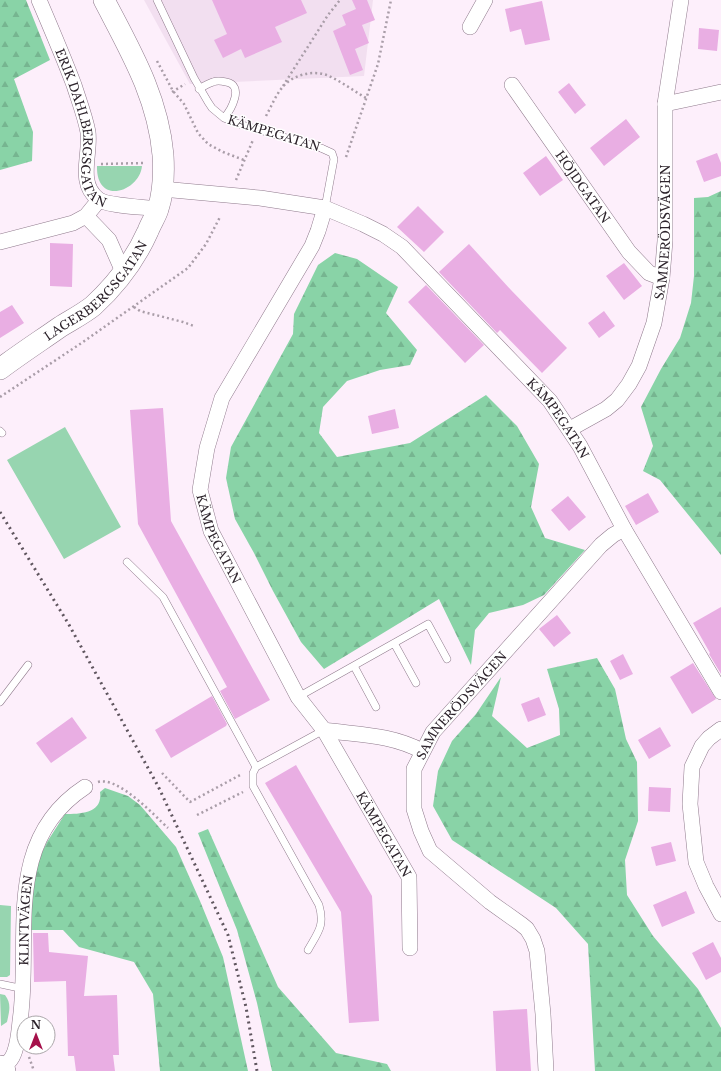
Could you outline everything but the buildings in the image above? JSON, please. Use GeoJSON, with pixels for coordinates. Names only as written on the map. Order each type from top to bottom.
{"type":"FeatureCollection","features":[{"type":"Feature","properties":{"kind":"street","name":"ERIK DAHLBERGSGATAN"},"geometry":{"type":"LineString","coordinates":[[39,0],[65,60],[83,111],[88,134],[86,178],[91,192],[99,200],[112,204],[160,199]]}},
{"type":"Feature","properties":{"kind":"street"},"geometry":{"type":"LineString","coordinates":[[104,0],[138,66],[158,117],[162,139],[163,158],[160,199]]}},
{"type":"Feature","properties":{"kind":"street"},"geometry":{"type":"LineString","coordinates":[[470,27],[484,0]]}},
{"type":"Feature","properties":{"kind":"street","name":"SAMNERÖDSVÄGEN"},"geometry":{"type":"LineString","coordinates":[[570,429],[606,409],[617,400],[629,384],[639,366],[654,323],[662,278],[666,209],[665,104],[681,0]]}},
{"type":"Feature","properties":{"kind":"street","name":"HÖJDGATAN"},"geometry":{"type":"LineString","coordinates":[[512,85],[629,252],[649,273],[662,278]]}},
{"type":"Feature","properties":{"kind":"street"},"geometry":{"type":"LineString","coordinates":[[665,104],[721,92]]}},
{"type":"Feature","properties":{"kind":"street","name":"KÄMPEGATAN"},"geometry":{"type":"LineString","coordinates":[[160,199],[260,198],[325,208],[370,227],[402,247],[550,401],[580,446],[624,529],[721,692]]}},
{"type":"Feature","properties":{"kind":"street","name":"LAGERBERGSGATAN"},"geometry":{"type":"LineString","coordinates":[[0,369],[24,351],[92,307],[124,274],[135,258],[160,199]]}},
{"type":"Feature","properties":{"kind":"street"},"geometry":{"type":"LineString","coordinates":[[0,242],[73,223],[86,216],[99,200]]}},
{"type":"Feature","properties":{"kind":"street","name":"KÄMPEGATAN"},"geometry":{"type":"LineString","coordinates":[[325,208],[312,246],[222,398],[207,448],[200,490],[211,531],[298,697],[324,730],[409,877],[410,948]]}},
{"type":"Feature","properties":{"kind":"street"},"geometry":{"type":"LineString","coordinates":[[86,216],[109,240],[124,274]]}},
{"type":"Feature","properties":{"kind":"street","name":"SAMNERÖDSVÄGEN"},"geometry":{"type":"LineString","coordinates":[[546,1071],[537,951],[533,939],[527,929],[490,902],[430,851],[414,809],[414,769],[433,732],[596,551],[613,535],[624,529]]}},
{"type":"Feature","properties":{"kind":"street"},"geometry":{"type":"LineString","coordinates":[[324,730],[382,737],[413,746],[422,752]]}},
{"type":"Feature","properties":{"kind":"street"},"geometry":{"type":"LineString","coordinates":[[721,730],[709,738],[702,746],[692,767],[690,804],[696,862],[706,886],[721,914]]}},
{"type":"Feature","properties":{"kind":"street","name":"KLINTVÄGEN"},"geometry":{"type":"LineString","coordinates":[[2,1068],[12,1059],[18,1039],[24,990],[24,900],[26,884],[33,857],[40,839],[56,812],[70,797],[85,788]]}},
{"type":"Feature","properties":{"kind":"lane","name":"KÄMPEGATAN"},"geometry":{"type":"LineString","coordinates":[[157,0],[199,89],[212,108],[224,118],[239,124],[321,148],[332,153],[334,159],[325,208]]}},
{"type":"Feature","properties":{"kind":"lane"},"geometry":{"type":"LineString","coordinates":[[199,89],[214,81],[229,82],[234,86],[235,100],[231,109],[224,118]]}},
{"type":"Feature","properties":{"kind":"lane"},"geometry":{"type":"LineString","coordinates":[[127,562],[163,597],[256,767]]}},
{"type":"Feature","properties":{"kind":"lane"},"geometry":{"type":"LineString","coordinates":[[298,697],[428,624],[447,659]]}},
{"type":"Feature","properties":{"kind":"lane"},"geometry":{"type":"LineString","coordinates":[[394,644],[416,683]]}},
{"type":"Feature","properties":{"kind":"lane"},"geometry":{"type":"LineString","coordinates":[[0,702],[28,665]]}},
{"type":"Feature","properties":{"kind":"lane"},"geometry":{"type":"LineString","coordinates":[[354,666],[376,707]]}},
{"type":"Feature","properties":{"kind":"lane"},"geometry":{"type":"LineString","coordinates":[[308,950],[322,926],[319,905],[255,791],[252,780],[256,767],[324,730]]}},
{"type":"Feature","properties":{"kind":"lane"},"geometry":{"type":"LineString","coordinates":[[0,984],[24,990]]}},
{"type":"Feature","properties":{"kind":"path"},"geometry":{"type":"LineString","coordinates":[[266,116],[281,88],[328,15],[340,0]]}},
{"type":"Feature","properties":{"kind":"path"},"geometry":{"type":"LineString","coordinates":[[346,158],[378,64],[391,0]]}},
{"type":"Feature","properties":{"kind":"path"},"geometry":{"type":"LineString","coordinates":[[155,56],[173,91],[184,104],[198,133],[208,144],[222,152],[244,160]]}},
{"type":"Feature","properties":{"kind":"path"},"geometry":{"type":"LineString","coordinates":[[281,88],[294,77],[318,73],[328,76],[366,98]]}},
{"type":"Feature","properties":{"kind":"path"},"geometry":{"type":"LineString","coordinates":[[236,180],[253,140]]}},
{"type":"Feature","properties":{"kind":"path"},"geometry":{"type":"LineString","coordinates":[[86,164],[144,163]]}},
{"type":"Feature","properties":{"kind":"path"},"geometry":{"type":"LineString","coordinates":[[0,397],[134,307],[188,268],[206,244],[220,217]]}},
{"type":"Feature","properties":{"kind":"path"},"geometry":{"type":"LineString","coordinates":[[134,307],[140,311],[194,326]]}},
{"type":"Feature","properties":{"kind":"path"},"geometry":{"type":"LineString","coordinates":[[162,773],[190,802],[256,767]]}},
{"type":"Feature","properties":{"kind":"path"},"geometry":{"type":"LineString","coordinates":[[197,815],[243,792],[248,771]]}},
{"type":"Feature","properties":{"kind":"path"},"geometry":{"type":"LineString","coordinates":[[85,788],[102,781],[112,783],[138,800],[168,828]]}},
{"type":"Feature","properties":{"kind":"shaded area"},"geometry":{"type":"Polygon","coordinates":[[[144,0],[373,0],[364,76],[190,84],[144,0]]]}},
{"type":"Feature","properties":{"kind":"green space"},"geometry":{"type":"Polygon","coordinates":[[[0,0],[26,0],[50,60],[14,79],[33,132],[32,161],[0,170],[0,0]]]}},
{"type":"Feature","properties":{"kind":"green space"},"geometry":{"type":"Polygon","coordinates":[[[97,166],[142,166],[139,175],[127,188],[118,191],[110,191],[103,187],[99,179],[97,166]]]}},
{"type":"Feature","properties":{"kind":"green space"},"geometry":{"type":"Polygon","coordinates":[[[721,191],[721,555],[660,480],[643,471],[653,446],[641,407],[661,369],[680,338],[691,303],[694,276],[694,198],[708,197],[721,191]]]}},
{"type":"Feature","properties":{"kind":"green space"},"geometry":{"type":"Polygon","coordinates":[[[335,253],[357,259],[398,287],[386,313],[417,350],[410,365],[380,370],[347,381],[323,407],[319,433],[337,457],[410,443],[486,395],[517,426],[539,464],[531,507],[545,538],[585,550],[544,595],[523,605],[489,613],[475,630],[471,665],[439,599],[324,669],[301,642],[235,519],[226,478],[231,447],[293,334],[294,314],[318,265],[335,253]]]}},
{"type":"Feature","properties":{"kind":"green space"},"geometry":{"type":"Polygon","coordinates":[[[65,427],[121,527],[64,559],[7,460],[65,427]]]}},
{"type":"Feature","properties":{"kind":"green space"},"geometry":{"type":"Polygon","coordinates":[[[597,658],[615,689],[626,739],[637,762],[638,821],[625,860],[627,895],[653,936],[698,989],[721,1028],[721,1071],[595,1071],[588,944],[556,908],[452,840],[433,806],[438,771],[452,741],[476,714],[501,677],[492,716],[527,748],[560,735],[559,709],[547,669],[597,658]]]}},
{"type":"Feature","properties":{"kind":"green space"},"geometry":{"type":"Polygon","coordinates":[[[105,788],[128,796],[140,805],[176,847],[223,957],[248,1071],[160,1071],[153,994],[134,962],[79,947],[63,930],[31,930],[29,900],[37,863],[47,842],[65,814],[78,814],[90,811],[98,804],[100,792],[105,788]]]}},
{"type":"Feature","properties":{"kind":"green space"},"geometry":{"type":"Polygon","coordinates":[[[208,829],[278,987],[336,1053],[387,1064],[391,1071],[272,1071],[257,1003],[237,930],[198,833],[208,829]]]}},
{"type":"Feature","properties":{"kind":"green space"},"geometry":{"type":"Polygon","coordinates":[[[0,905],[11,906],[10,975],[7,977],[0,977],[0,905]]]}},
{"type":"Feature","properties":{"kind":"green space"},"geometry":{"type":"Polygon","coordinates":[[[0,994],[5,995],[9,1002],[7,1022],[1,1026],[0,994]]]}},
{"type":"Feature","properties":{"kind":"railway"},"geometry":{"type":"LineString","coordinates":[[0,512],[68,623],[158,786],[228,935],[246,1007],[257,1071]]}}]}
